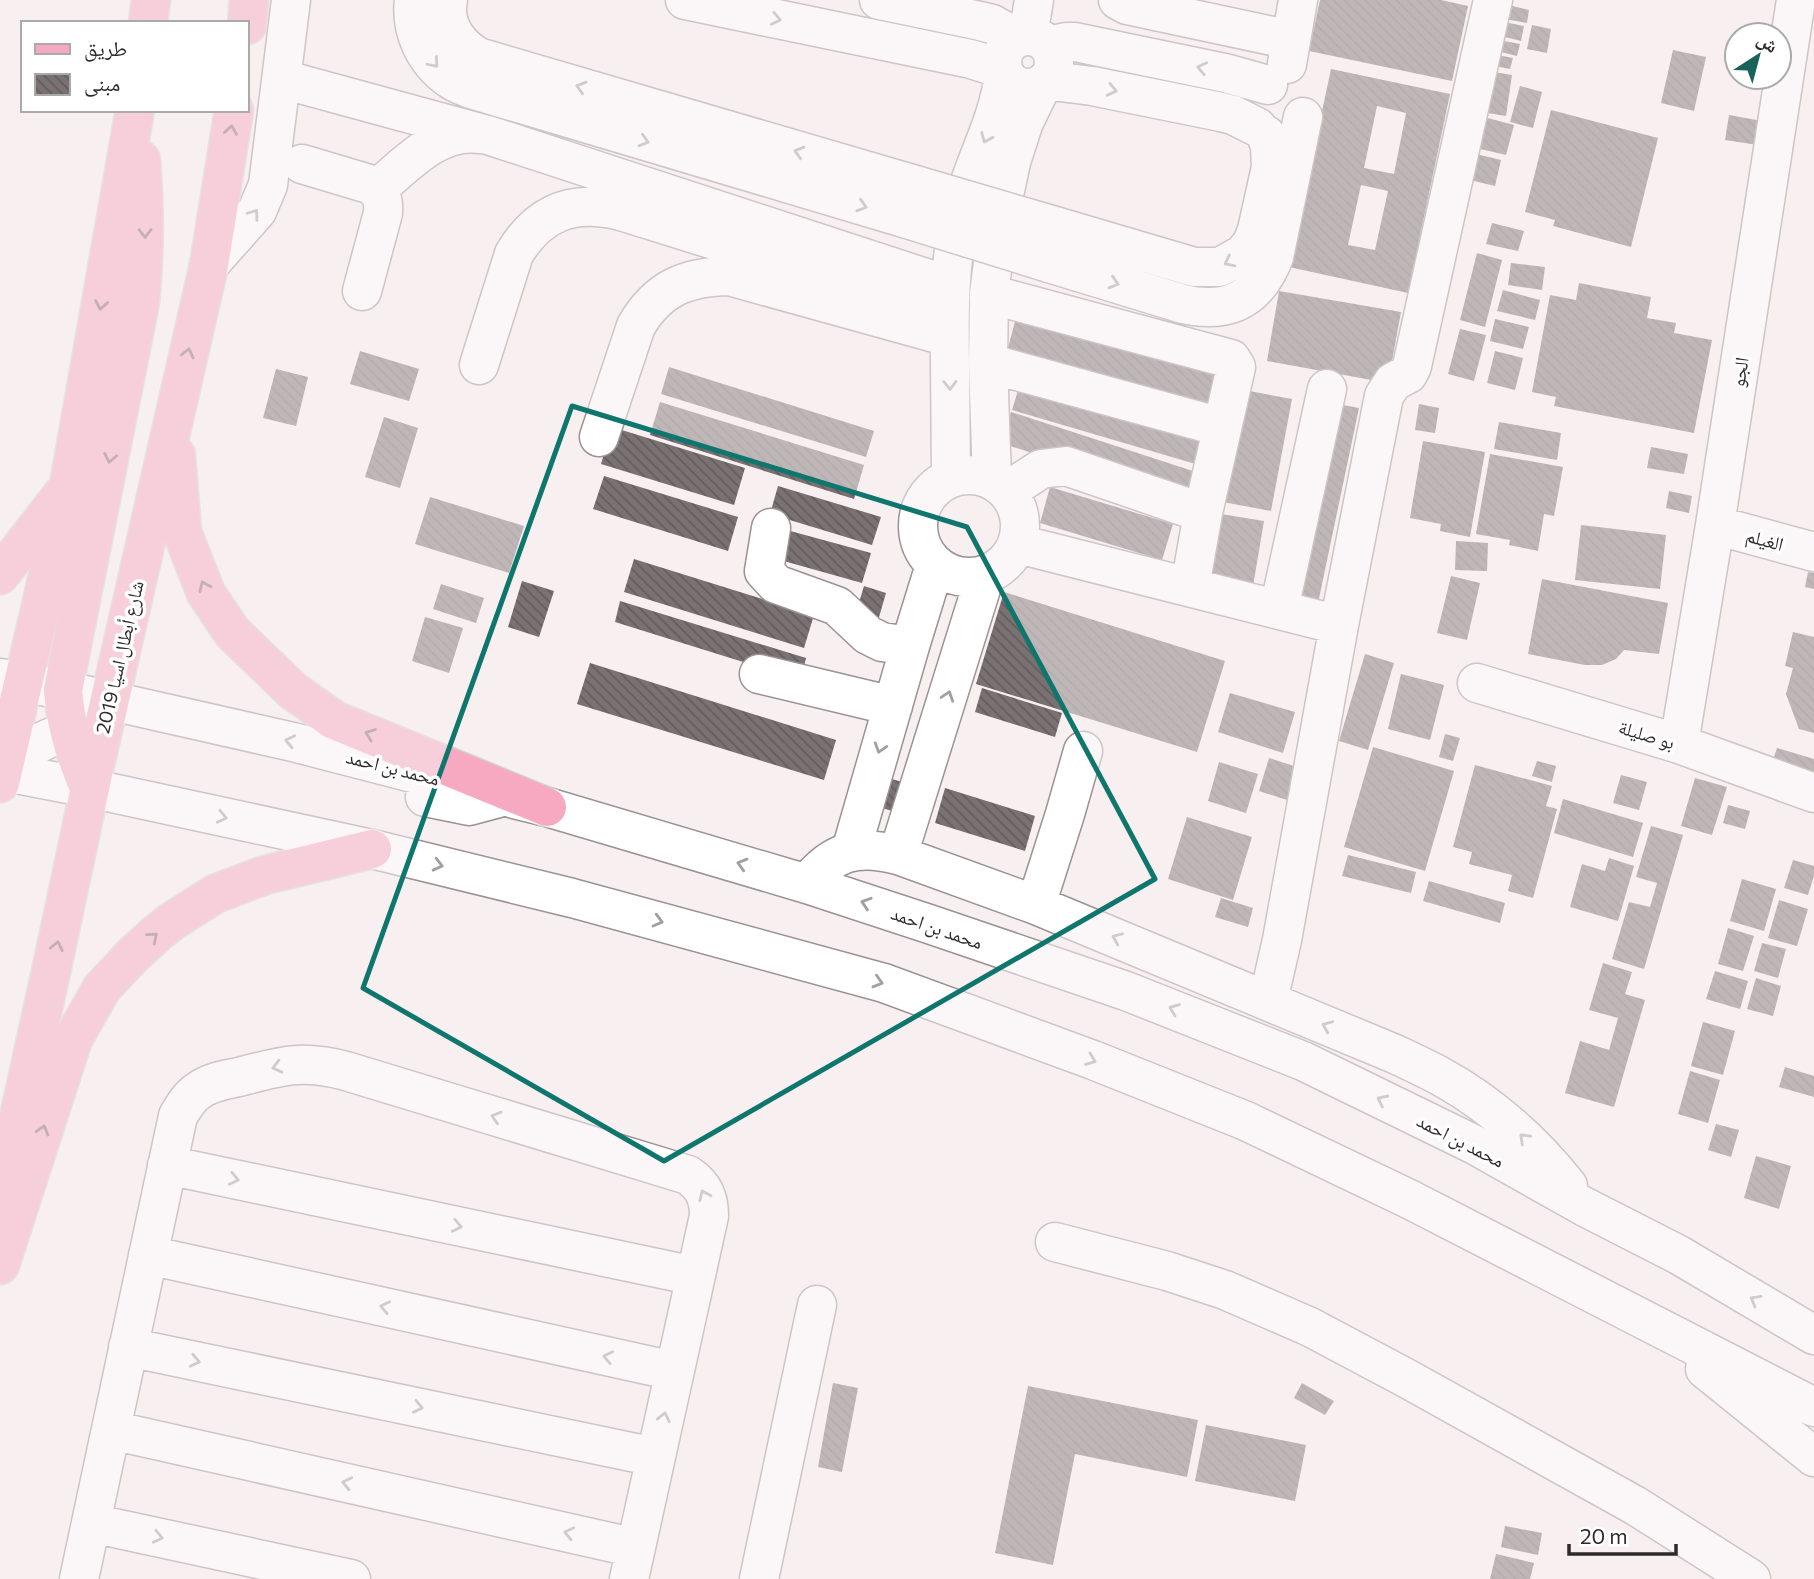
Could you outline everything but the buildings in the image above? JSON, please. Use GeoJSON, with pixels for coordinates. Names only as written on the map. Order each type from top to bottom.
{"type":"FeatureCollection","features":[{"type":"Feature","properties":{"kind":"main road"},"geometry":{"type":"LineString","coordinates":[[148,21],[151,0]]}},
{"type":"Feature","properties":{"kind":"main road"},"geometry":{"type":"LineString","coordinates":[[247,21],[249,0]]}},
{"type":"Feature","properties":{"kind":"main road","name":"شارع أبطال اسيا 2019"},"geometry":{"type":"LineString","coordinates":[[2,1183],[52,967],[77,786],[75,719],[172,419],[209,265],[234,112]]}},
{"type":"Feature","properties":{"kind":"main road"},"geometry":{"type":"LineString","coordinates":[[1,775],[12,680],[69,485],[134,114]]}},
{"type":"Feature","properties":{"kind":"main road"},"geometry":{"type":"LineString","coordinates":[[12,680],[47,711],[75,719],[140,302],[145,252],[141,159],[134,114]]}},
{"type":"Feature","properties":{"kind":"main road"},"geometry":{"type":"LineString","coordinates":[[172,419],[182,532],[206,593],[232,632],[292,690],[334,720],[547,807]]}},
{"type":"Feature","properties":{"kind":"main road"},"geometry":{"type":"LineString","coordinates":[[0,575],[69,485]]}},
{"type":"Feature","properties":{"kind":"main road"},"geometry":{"type":"LineString","coordinates":[[0,1099],[77,786]]}},
{"type":"Feature","properties":{"kind":"main road"},"geometry":{"type":"LineString","coordinates":[[0,1265],[73,1039],[102,988],[163,928],[215,894],[265,875],[372,849]]}},
{"type":"Feature","properties":{"kind":"street"},"geometry":{"type":"LineString","coordinates":[[209,265],[252,217],[264,198],[268,185],[290,0]]}},
{"type":"Feature","properties":{"kind":"street"},"geometry":{"type":"LineString","coordinates":[[414,0],[415,30],[423,50],[436,67],[452,80],[471,89],[908,201]]}},
{"type":"Feature","properties":{"kind":"street"},"geometry":{"type":"LineString","coordinates":[[448,0],[448,23],[455,37],[464,48],[478,57],[908,201],[1052,244],[1194,267],[1220,267],[1243,254],[1252,243],[1271,167],[1270,146],[1252,117],[1252,105],[1257,94],[1284,97]]}},
{"type":"Feature","properties":{"kind":"street"},"geometry":{"type":"LineString","coordinates":[[685,0],[987,64],[1066,42],[1075,42],[1226,73],[1284,97]]}},
{"type":"Feature","properties":{"kind":"street"},"geometry":{"type":"LineString","coordinates":[[879,0],[992,24],[1060,82],[1233,115],[1261,131]]}},
{"type":"Feature","properties":{"kind":"street"},"geometry":{"type":"LineString","coordinates":[[1118,0],[1127,5],[1291,40]]}},
{"type":"Feature","properties":{"kind":"street"},"geometry":{"type":"LineString","coordinates":[[1052,244],[1183,304],[1202,309],[1222,307],[1240,300],[1255,289],[1267,274],[1273,257],[1284,97],[1298,0]]}},
{"type":"Feature","properties":{"kind":"street"},"geometry":{"type":"LineString","coordinates":[[1268,1001],[1285,926],[1339,625],[1384,396],[1393,382],[1408,374],[1412,366],[1493,0]]}},
{"type":"Feature","properties":{"kind":"street","name":"الجو"},"geometry":{"type":"LineString","coordinates":[[1679,744],[1796,0]]}},
{"type":"Feature","properties":{"kind":"street"},"geometry":{"type":"LineString","coordinates":[[1000,486],[988,363],[989,293],[998,224],[1011,162],[1024,122],[1028,54]]}},
{"type":"Feature","properties":{"kind":"street"},"geometry":{"type":"LineString","coordinates":[[951,478],[949,312],[954,248],[972,173],[1002,95],[1028,54]]}},
{"type":"Feature","properties":{"kind":"street"},"geometry":{"type":"LineString","coordinates":[[282,79],[491,136],[949,312]]}},
{"type":"Feature","properties":{"kind":"street"},"geometry":{"type":"LineString","coordinates":[[377,189],[423,150],[439,141],[456,134],[491,136]]}},
{"type":"Feature","properties":{"kind":"street"},"geometry":{"type":"LineString","coordinates":[[302,164],[369,184],[382,196],[383,214],[362,291]]}},
{"type":"Feature","properties":{"kind":"street"},"geometry":{"type":"LineString","coordinates":[[479,365],[514,254],[523,239],[550,215],[585,206],[621,211],[949,312]]}},
{"type":"Feature","properties":{"kind":"street"},"geometry":{"type":"LineString","coordinates":[[599,437],[636,326],[656,300],[688,281],[708,276],[729,276],[949,312]]}},
{"type":"Feature","properties":{"kind":"street"},"geometry":{"type":"LineString","coordinates":[[989,293],[1231,359],[1236,367],[1203,513],[1190,587]]}},
{"type":"Feature","properties":{"kind":"street"},"geometry":{"type":"LineString","coordinates":[[988,363],[1221,427]]}},
{"type":"Feature","properties":{"kind":"street"},"geometry":{"type":"LineString","coordinates":[[1279,609],[1327,389]]}},
{"type":"Feature","properties":{"kind":"street"},"geometry":{"type":"LineString","coordinates":[[1000,486],[1041,469],[1066,466],[1203,513]]}},
{"type":"Feature","properties":{"kind":"street"},"geometry":{"type":"LineString","coordinates":[[965,475],[979,476],[1000,486],[1017,507],[1021,525],[1018,544],[1011,557],[999,569],[985,576],[968,578],[950,574],[935,565],[922,548],[918,527],[921,507],[933,489],[951,478],[965,475]]}},
{"type":"Feature","properties":{"kind":"street","name":"الغيلم"},"geometry":{"type":"LineString","coordinates":[[1715,525],[1814,552]]}},
{"type":"Feature","properties":{"kind":"street"},"geometry":{"type":"LineString","coordinates":[[771,528],[764,571],[776,584],[836,606],[868,635],[882,642],[910,646]]}},
{"type":"Feature","properties":{"kind":"street"},"geometry":{"type":"LineString","coordinates":[[1018,544],[1339,625]]}},
{"type":"Feature","properties":{"kind":"street"},"geometry":{"type":"LineString","coordinates":[[851,851],[935,565]]}},
{"type":"Feature","properties":{"kind":"street"},"geometry":{"type":"LineString","coordinates":[[898,855],[985,576]]}},
{"type":"Feature","properties":{"kind":"street"},"geometry":{"type":"LineString","coordinates":[[759,674],[893,706]]}},
{"type":"Feature","properties":{"kind":"street","name":"بو صليلة"},"geometry":{"type":"LineString","coordinates":[[1477,682],[1679,744],[1814,793]]}},
{"type":"Feature","properties":{"kind":"street"},"geometry":{"type":"LineString","coordinates":[[7,728],[75,719]]}},
{"type":"Feature","properties":{"kind":"street"},"geometry":{"type":"LineString","coordinates":[[1,775],[33,746],[75,719]]}},
{"type":"Feature","properties":{"kind":"street","name":"محمد بن احمد"},"geometry":{"type":"LineString","coordinates":[[75,719],[469,806],[506,796],[807,884],[1126,991],[1303,1061],[1473,1144],[1585,1207],[1679,1255],[1814,1335]]}},
{"type":"Feature","properties":{"kind":"street"},"geometry":{"type":"LineString","coordinates":[[1036,905],[1083,751]]}},
{"type":"Feature","properties":{"kind":"street"},"geometry":{"type":"LineString","coordinates":[[1,775],[77,786],[372,849],[572,898],[884,983],[1093,1060],[1246,1121],[1409,1199],[1814,1407]]}},
{"type":"Feature","properties":{"kind":"street"},"geometry":{"type":"LineString","coordinates":[[807,884],[819,869],[834,858],[851,851],[883,851],[1036,905],[1268,1001],[1395,1054],[1440,1076],[1481,1102],[1520,1133],[1554,1168],[1585,1207]]}},
{"type":"Feature","properties":{"kind":"street"},"geometry":{"type":"LineString","coordinates":[[79,1579],[178,1116],[196,1092],[208,1085],[288,1065],[328,1066],[688,1175],[705,1193],[709,1216],[632,1564],[111,1430]]}},
{"type":"Feature","properties":{"kind":"street"},"geometry":{"type":"LineString","coordinates":[[167,1165],[695,1276]]}},
{"type":"Feature","properties":{"kind":"street"},"geometry":{"type":"LineString","coordinates":[[1055,1242],[1167,1271],[1225,1290],[1310,1327],[1636,1506],[1751,1579]]}},
{"type":"Feature","properties":{"kind":"street"},"geometry":{"type":"LineString","coordinates":[[148,1255],[674,1371]]}},
{"type":"Feature","properties":{"kind":"street"},"geometry":{"type":"LineString","coordinates":[[759,1579],[817,1305]]}},
{"type":"Feature","properties":{"kind":"street"},"geometry":{"type":"LineString","coordinates":[[1650,1322],[1814,1457]]}},
{"type":"Feature","properties":{"kind":"street"},"geometry":{"type":"LineString","coordinates":[[128,1346],[655,1457]]}},
{"type":"Feature","properties":{"kind":"street"},"geometry":{"type":"LineString","coordinates":[[91,1522],[351,1579]]}},
{"type":"Feature","properties":{"kind":"highlighted area"},"geometry":{"type":"Polygon","coordinates":[[[572,406],[967,527],[1155,879],[664,1161],[363,988],[572,406]]]}}]}
